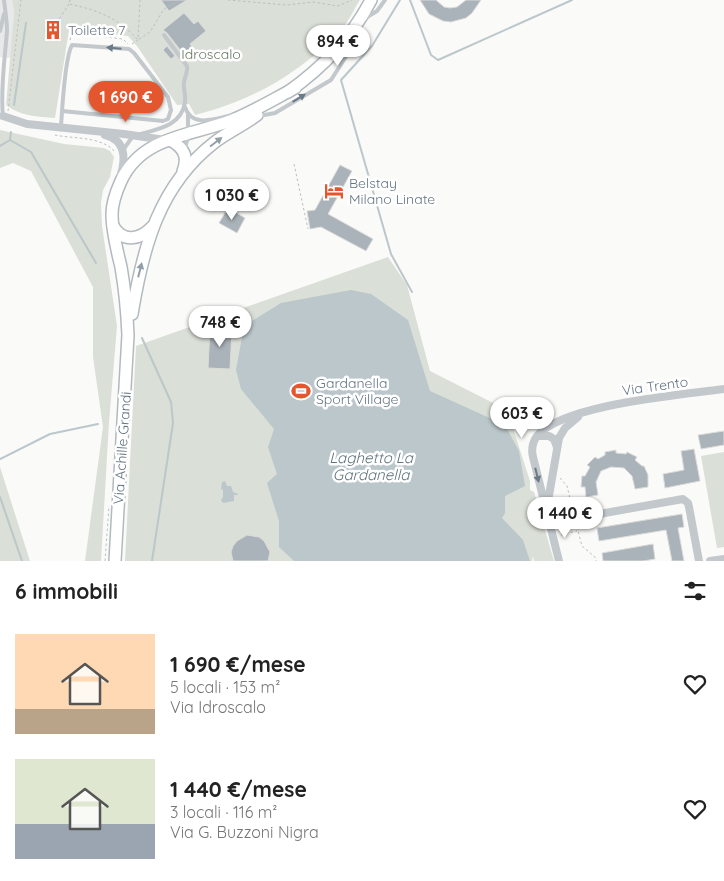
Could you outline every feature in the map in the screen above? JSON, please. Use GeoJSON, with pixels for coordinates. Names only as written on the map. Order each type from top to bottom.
{"type":"FeatureCollection","features":[{"type":"Feature","properties":{"kind":"main road"},"geometry":{"type":"LineString","coordinates":[[181,176],[191,163],[215,142],[255,113],[295,88],[311,75],[337,50],[371,0]]}},
{"type":"Feature","properties":{"kind":"main road","name":"Via Achille Grandi"},"geometry":{"type":"LineString","coordinates":[[128,335],[126,298],[112,212],[116,191],[124,173],[138,156],[156,144],[255,113]]}},
{"type":"Feature","properties":{"kind":"main road"},"geometry":{"type":"LineString","coordinates":[[168,140],[179,145],[185,153],[185,165],[181,176]]}},
{"type":"Feature","properties":{"kind":"main road","name":"Via Achille Grandi"},"geometry":{"type":"LineString","coordinates":[[115,561],[128,335],[136,286],[153,226],[160,210],[181,176]]}},
{"type":"Feature","properties":{"kind":"main road"},"geometry":{"type":"LineString","coordinates":[[113,226],[122,236],[132,239],[146,233],[153,226]]}},
{"type":"Feature","properties":{"kind":"street"},"geometry":{"type":"LineString","coordinates":[[1,116],[27,124],[168,140]]}},
{"type":"Feature","properties":{"kind":"street"},"geometry":{"type":"LineString","coordinates":[[82,129],[113,138],[123,150],[125,162],[116,191]]}},
{"type":"Feature","properties":{"kind":"street","name":"Via Trento"},"geometry":{"type":"LineString","coordinates":[[536,437],[547,427],[559,421],[606,406],[724,389]]}},
{"type":"Feature","properties":{"kind":"street","name":"Via Trento"},"geometry":{"type":"LineString","coordinates":[[547,514],[548,497],[560,438],[565,428],[591,410]]}},
{"type":"Feature","properties":{"kind":"street"},"geometry":{"type":"LineString","coordinates":[[557,449],[555,442],[549,436],[536,437],[532,444],[532,452],[559,561]]}},
{"type":"Feature","properties":{"kind":"street"},"geometry":{"type":"LineString","coordinates":[[549,523],[683,499],[688,503],[699,561]]}},
{"type":"Feature","properties":{"kind":"street"},"geometry":{"type":"LineString","coordinates":[[710,561],[724,558]]}},
{"type":"Feature","properties":{"kind":"lane"},"geometry":{"type":"LineString","coordinates":[[1,116],[0,92],[7,29],[4,0]]}},
{"type":"Feature","properties":{"kind":"lane"},"geometry":{"type":"LineString","coordinates":[[188,114],[196,119],[208,121],[255,113],[275,112],[332,80],[352,44],[356,24],[377,11],[385,0]]}},
{"type":"Feature","properties":{"kind":"lane"},"geometry":{"type":"LineString","coordinates":[[0,31],[3,24],[5,7]]}},
{"type":"Feature","properties":{"kind":"lane"},"geometry":{"type":"LineString","coordinates":[[164,36],[188,66],[184,81],[185,104],[188,114],[188,134],[185,153]]}},
{"type":"Feature","properties":{"kind":"lane"},"geometry":{"type":"LineString","coordinates":[[61,127],[62,110],[69,54],[72,45],[129,49],[168,97],[171,110],[169,117],[163,121],[62,110]]}},
{"type":"Feature","properties":{"kind":"lane"},"geometry":{"type":"LineString","coordinates":[[123,150],[134,136],[171,124],[180,116],[185,104]]}},
{"type":"Feature","properties":{"kind":"path"},"geometry":{"type":"LineString","coordinates":[[9,107],[21,0]]}},
{"type":"Feature","properties":{"kind":"path"},"geometry":{"type":"LineString","coordinates":[[54,27],[70,4],[70,0]]}},
{"type":"Feature","properties":{"kind":"path"},"geometry":{"type":"LineString","coordinates":[[138,40],[140,0]]}},
{"type":"Feature","properties":{"kind":"path"},"geometry":{"type":"LineString","coordinates":[[135,42],[150,32],[164,9],[180,0]]}},
{"type":"Feature","properties":{"kind":"path"},"geometry":{"type":"LineString","coordinates":[[228,0],[287,5],[313,2],[338,6],[352,0]]}},
{"type":"Feature","properties":{"kind":"path"},"geometry":{"type":"LineString","coordinates":[[70,4],[105,14],[121,23],[138,40]]}},
{"type":"Feature","properties":{"kind":"path"},"geometry":{"type":"LineString","coordinates":[[69,45],[72,33],[123,39],[130,46]]}},
{"type":"Feature","properties":{"kind":"path"},"geometry":{"type":"LineString","coordinates":[[294,164],[308,228]]}},
{"type":"Feature","properties":{"kind":"path"},"geometry":{"type":"LineString","coordinates":[[552,535],[578,530]]}},
{"type":"Feature","properties":{"kind":"shaded area"},"geometry":{"type":"Polygon","coordinates":[[[0,0],[12,0],[14,13],[11,58],[0,57],[0,0]]]}},
{"type":"Feature","properties":{"kind":"green space","name":"Idroscalo"},"geometry":{"type":"Polygon","coordinates":[[[12,0],[360,0],[342,29],[326,45],[292,72],[237,102],[195,115],[189,104],[177,105],[137,46],[128,36],[69,30],[55,118],[23,114],[6,105],[14,13],[12,0]]]}},
{"type":"Feature","properties":{"kind":"green space"},"geometry":{"type":"Polygon","coordinates":[[[0,130],[64,144],[104,148],[110,151],[114,157],[110,177],[103,190],[101,203],[102,226],[117,326],[101,561],[85,561],[103,427],[93,357],[93,287],[31,171],[13,163],[0,168],[0,130]]]}},
{"type":"Feature","properties":{"kind":"green space","name":"Gardanella Sport Village"},"geometry":{"type":"Polygon","coordinates":[[[388,257],[407,285],[430,371],[507,410],[530,481],[530,490],[534,492],[554,561],[534,561],[533,556],[532,561],[125,561],[136,346],[388,257]]]}},
{"type":"Feature","properties":{"kind":"green space"},"geometry":{"type":"Polygon","coordinates":[[[724,452],[724,547],[717,548],[701,456],[724,452]]]}},
{"type":"Feature","properties":{"kind":"green space"},"geometry":{"type":"Polygon","coordinates":[[[0,467],[30,561],[0,561],[0,467]]]}},
{"type":"Feature","properties":{"kind":"water","name":"Laghetto La Gardanella"},"geometry":{"type":"Polygon","coordinates":[[[351,290],[371,294],[408,320],[430,391],[505,425],[519,451],[525,486],[505,496],[505,513],[502,518],[523,540],[530,561],[294,561],[279,547],[279,521],[267,483],[277,474],[268,447],[274,429],[241,389],[236,370],[244,326],[281,303],[351,290]]]}},
{"type":"Feature","properties":{"kind":"water"},"geometry":{"type":"Polygon","coordinates":[[[225,481],[227,486],[231,486],[233,492],[238,495],[234,495],[234,501],[223,503],[221,500],[223,490],[221,489],[222,482],[225,481]]]}},
{"type":"Feature","properties":{"kind":"building"},"geometry":{"type":"Polygon","coordinates":[[[161,0],[187,0],[169,11],[161,0]]]}},
{"type":"Feature","properties":{"kind":"building"},"geometry":{"type":"Polygon","coordinates":[[[420,0],[436,0],[444,7],[450,8],[457,7],[466,0],[481,0],[466,18],[451,22],[443,21],[429,14],[420,0]]]}},
{"type":"Feature","properties":{"kind":"building"},"geometry":{"type":"Polygon","coordinates":[[[184,13],[194,24],[198,21],[206,31],[190,44],[195,51],[189,57],[183,50],[181,51],[163,30],[184,13]]]}},
{"type":"Feature","properties":{"kind":"building","name":"Toilette 7"},"geometry":{"type":"Polygon","coordinates":[[[45,26],[61,29],[60,35],[44,32],[45,26]]]}},
{"type":"Feature","properties":{"kind":"building"},"geometry":{"type":"Polygon","coordinates":[[[167,46],[175,56],[171,59],[163,50],[167,46]]]}},
{"type":"Feature","properties":{"kind":"building","name":"Belstay Milano Linate"},"geometry":{"type":"Polygon","coordinates":[[[340,165],[352,171],[328,214],[373,239],[366,251],[321,227],[310,229],[307,211],[315,210],[340,165]]]}},
{"type":"Feature","properties":{"kind":"building"},"geometry":{"type":"Polygon","coordinates":[[[228,208],[245,218],[237,233],[219,223],[228,208]]]}},
{"type":"Feature","properties":{"kind":"building"},"geometry":{"type":"Polygon","coordinates":[[[210,328],[232,329],[230,369],[208,368],[210,328]]]}},
{"type":"Feature","properties":{"kind":"building"},"geometry":{"type":"Polygon","coordinates":[[[724,431],[724,445],[701,449],[698,435],[724,431]]]}},
{"type":"Feature","properties":{"kind":"building"},"geometry":{"type":"Polygon","coordinates":[[[694,449],[700,481],[665,488],[663,474],[684,470],[681,451],[694,449]]]}},
{"type":"Feature","properties":{"kind":"building"},"geometry":{"type":"Polygon","coordinates":[[[616,450],[616,453],[626,454],[627,452],[637,457],[635,460],[644,466],[648,475],[648,487],[635,489],[632,476],[624,468],[611,467],[601,471],[596,482],[598,495],[586,497],[585,487],[581,487],[582,476],[585,476],[590,467],[587,465],[595,457],[598,459],[605,455],[605,452],[616,450]]]}},
{"type":"Feature","properties":{"kind":"building"},"geometry":{"type":"Polygon","coordinates":[[[682,514],[684,527],[678,528],[684,561],[672,561],[666,530],[599,541],[597,528],[682,514]]]}},
{"type":"Feature","properties":{"kind":"building"},"geometry":{"type":"Polygon","coordinates":[[[247,535],[259,537],[264,541],[270,552],[268,561],[233,561],[231,552],[233,546],[247,535]]]}},
{"type":"Feature","properties":{"kind":"building"},"geometry":{"type":"Polygon","coordinates":[[[653,544],[655,559],[643,561],[603,561],[602,553],[653,544]]]}},
{"type":"Feature","properties":{"kind":"waterway"},"geometry":{"type":"LineString","coordinates":[[400,0],[372,46],[341,80],[391,254],[412,292]]}},
{"type":"Feature","properties":{"kind":"waterway"},"geometry":{"type":"LineString","coordinates":[[410,0],[431,55],[438,60],[572,0]]}},
{"type":"Feature","properties":{"kind":"waterway"},"geometry":{"type":"LineString","coordinates":[[14,105],[26,23]]}},
{"type":"Feature","properties":{"kind":"waterway"},"geometry":{"type":"LineString","coordinates":[[10,140],[11,132]]}},
{"type":"Feature","properties":{"kind":"waterway"},"geometry":{"type":"LineString","coordinates":[[10,140],[31,152],[96,263]]}},
{"type":"Feature","properties":{"kind":"waterway"},"geometry":{"type":"LineString","coordinates":[[0,146],[10,140]]}},
{"type":"Feature","properties":{"kind":"waterway"},"geometry":{"type":"LineString","coordinates":[[142,338],[171,402],[173,423],[152,561]]}},
{"type":"Feature","properties":{"kind":"waterway"},"geometry":{"type":"LineString","coordinates":[[0,459],[50,434],[98,424]]}},
{"type":"Feature","properties":{"kind":"waterway"},"geometry":{"type":"LineString","coordinates":[[0,497],[22,561]]}},
{"type":"Feature","properties":{"kind":"place","name":"Toilette 7"},"geometry":{"type":"Point","coordinates":[53,30]}},
{"type":"Feature","properties":{"kind":"place","name":"Belstay Milano Linate"},"geometry":{"type":"Point","coordinates":[334,191]}},
{"type":"Feature","properties":{"kind":"place","name":"Gardanella Sport Village"},"geometry":{"type":"Point","coordinates":[301,391]}}]}
